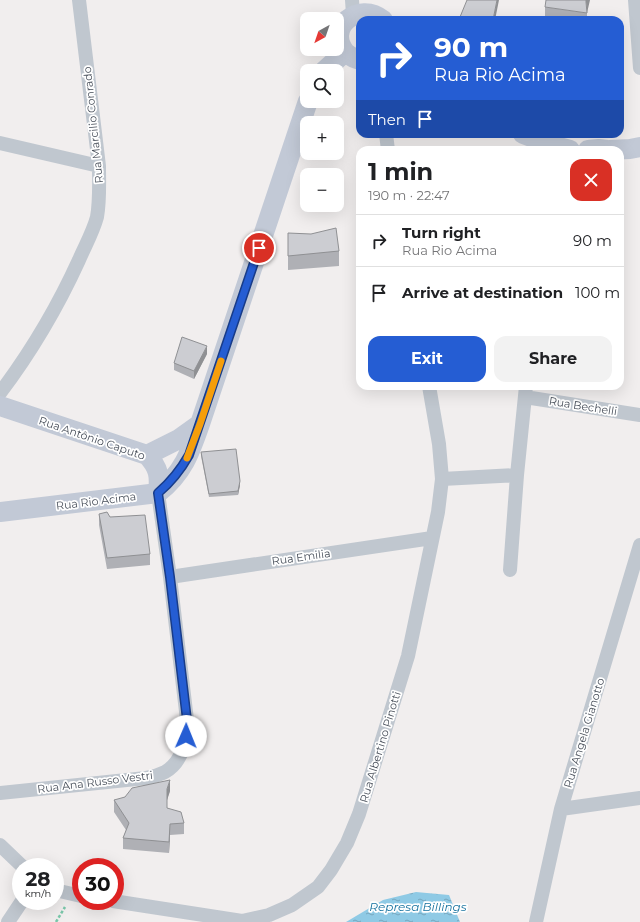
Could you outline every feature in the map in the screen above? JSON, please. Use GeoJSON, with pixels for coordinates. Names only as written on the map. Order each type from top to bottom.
{"type":"FeatureCollection","features":[{"type":"Feature","properties":{"kind":"main road"},"geometry":{"type":"LineString","coordinates":[[338,64],[353,56],[340,42],[339,34],[352,7],[360,11],[368,11],[378,16]]}},
{"type":"Feature","properties":{"kind":"main road"},"geometry":{"type":"LineString","coordinates":[[158,493],[168,485],[182,468],[189,455],[306,108]]}},
{"type":"Feature","properties":{"kind":"main road"},"geometry":{"type":"LineString","coordinates":[[534,142],[555,146]]}},
{"type":"Feature","properties":{"kind":"main road"},"geometry":{"type":"LineString","coordinates":[[624,150],[640,147]]}},
{"type":"Feature","properties":{"kind":"main road","name":"Rua Antônio Caputo"},"geometry":{"type":"LineString","coordinates":[[0,406],[147,455],[154,463],[158,472],[158,493]]}},
{"type":"Feature","properties":{"kind":"main road"},"geometry":{"type":"LineString","coordinates":[[147,455],[179,439],[200,424]]}},
{"type":"Feature","properties":{"kind":"main road","name":"Rua Rio Acima"},"geometry":{"type":"LineString","coordinates":[[0,512],[158,493]]}},
{"type":"Feature","properties":{"kind":"street","name":"Rua Marcilio Conrado"},"geometry":{"type":"LineString","coordinates":[[0,393],[18,369],[56,306],[87,242],[96,217],[100,189],[99,166],[79,0]]}},
{"type":"Feature","properties":{"kind":"street"},"geometry":{"type":"LineString","coordinates":[[635,0],[640,68]]}},
{"type":"Feature","properties":{"kind":"street"},"geometry":{"type":"LineString","coordinates":[[0,143],[99,166]]}},
{"type":"Feature","properties":{"kind":"street","name":"Rua Albertino Pinotti"},"geometry":{"type":"LineString","coordinates":[[124,903],[242,921],[269,915],[292,905],[318,887],[331,870],[347,844],[359,814],[408,656],[438,512],[442,479],[439,444],[430,390]]}},
{"type":"Feature","properties":{"kind":"street"},"geometry":{"type":"LineString","coordinates":[[510,570],[517,475],[526,392]]}},
{"type":"Feature","properties":{"kind":"street","name":"Rua Bechelli"},"geometry":{"type":"LineString","coordinates":[[526,392],[640,415]]}},
{"type":"Feature","properties":{"kind":"street"},"geometry":{"type":"LineString","coordinates":[[442,479],[517,475]]}},
{"type":"Feature","properties":{"kind":"street","name":"Rua Ana Russo Vestri"},"geometry":{"type":"LineString","coordinates":[[0,793],[146,778],[164,773],[174,765],[182,754],[186,736],[187,720],[170,577],[158,493]]}},
{"type":"Feature","properties":{"kind":"street","name":"Rua Emilia"},"geometry":{"type":"LineString","coordinates":[[170,577],[432,538]]}},
{"type":"Feature","properties":{"kind":"street","name":"Rua Angela Gianotto"},"geometry":{"type":"LineString","coordinates":[[536,922],[562,809],[640,545]]}},
{"type":"Feature","properties":{"kind":"street"},"geometry":{"type":"LineString","coordinates":[[562,809],[640,798]]}},
{"type":"Feature","properties":{"kind":"street"},"geometry":{"type":"LineString","coordinates":[[0,845],[14,858]]}},
{"type":"Feature","properties":{"kind":"street"},"geometry":{"type":"LineString","coordinates":[[8,922],[16,910]]}},
{"type":"Feature","properties":{"kind":"water","name":"Represa Billings"},"geometry":{"type":"Polygon","coordinates":[[[416,892],[449,895],[460,922],[346,922],[383,900],[416,892]]]}},
{"type":"Feature","properties":{"kind":"building"},"geometry":{"type":"Polygon","coordinates":[[[467,0],[497,0],[494,16],[460,16],[467,0]]]}},
{"type":"Feature","properties":{"kind":"building"},"geometry":{"type":"Polygon","coordinates":[[[546,0],[586,0],[587,13],[545,7],[546,0]]]}},
{"type":"Feature","properties":{"kind":"building"},"geometry":{"type":"Polygon","coordinates":[[[336,228],[339,251],[288,256],[288,233],[311,234],[336,228]]]}},
{"type":"Feature","properties":{"kind":"building"},"geometry":{"type":"Polygon","coordinates":[[[182,337],[207,346],[194,371],[174,363],[182,337]]]}},
{"type":"Feature","properties":{"kind":"building"},"geometry":{"type":"Polygon","coordinates":[[[236,449],[240,481],[238,491],[209,494],[201,452],[236,449]]]}},
{"type":"Feature","properties":{"kind":"building"},"geometry":{"type":"Polygon","coordinates":[[[107,512],[110,517],[145,515],[150,554],[107,558],[99,514],[107,512]]]}},
{"type":"Feature","properties":{"kind":"building"},"geometry":{"type":"Polygon","coordinates":[[[170,780],[167,789],[167,808],[181,812],[184,823],[170,824],[169,842],[123,838],[129,823],[114,800],[125,797],[132,788],[170,780]]]}},
{"type":"Feature","properties":{"kind":"slow traffic"},"geometry":{"type":"LineString","coordinates":[[187,458],[221,361]]}},
{"type":"Feature","properties":{"kind":"route"},"geometry":{"type":"LineString","coordinates":[[186,736],[187,720],[172,592],[158,493],[176,476],[189,455],[259,248]]}}]}
